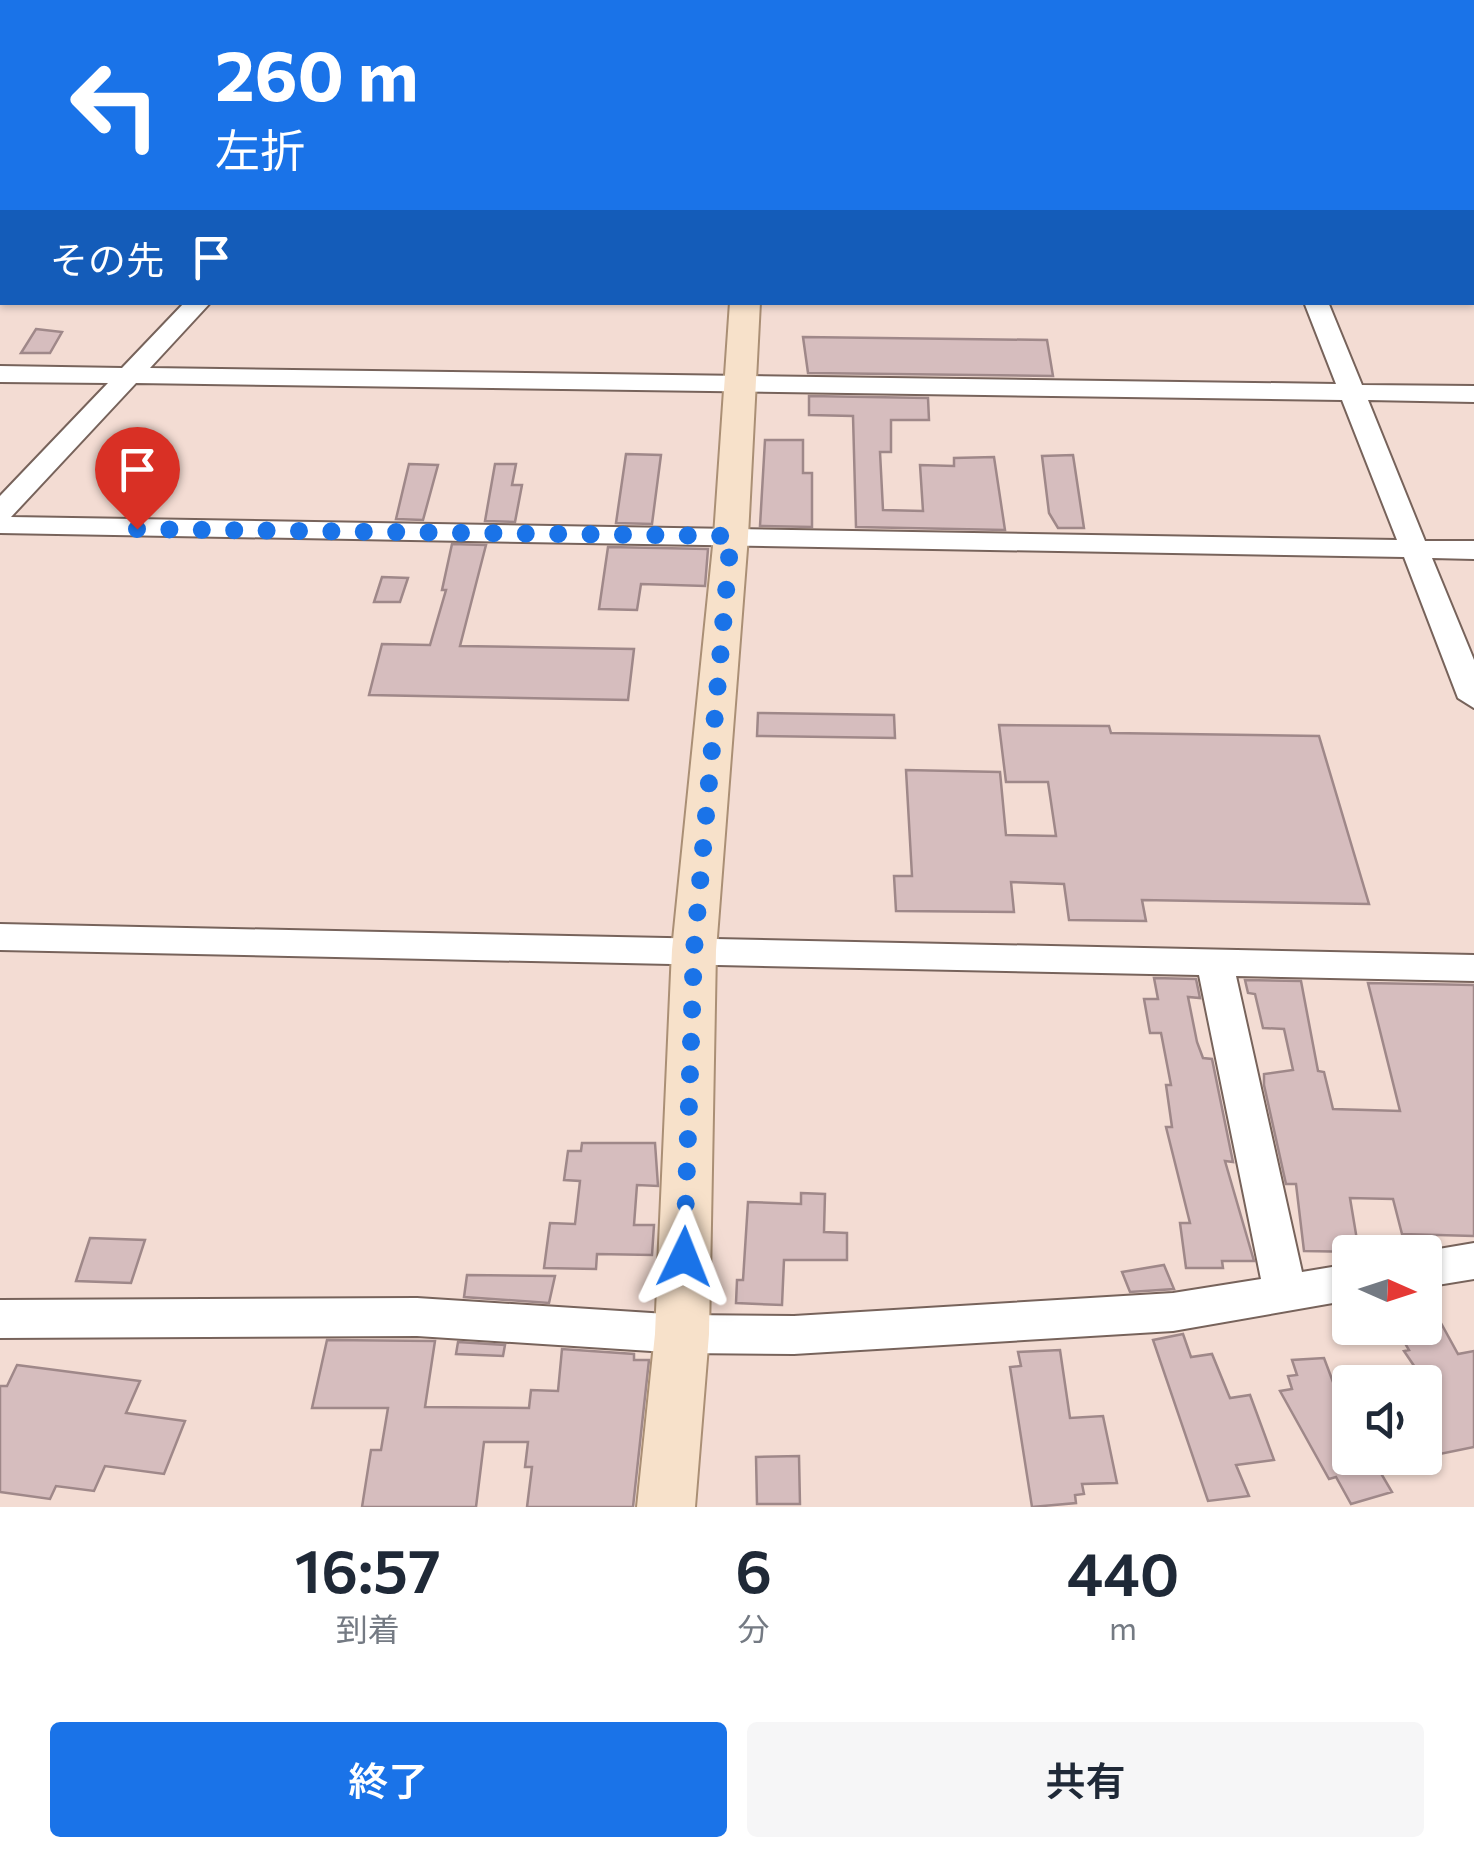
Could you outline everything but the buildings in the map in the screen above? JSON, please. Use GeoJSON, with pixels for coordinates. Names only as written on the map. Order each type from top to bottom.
{"type":"FeatureCollection","features":[{"type":"Feature","properties":{"kind":"main road"},"geometry":{"type":"LineString","coordinates":[[666,1507],[682,1334],[694,950],[731,536],[744,305]]}},
{"type":"Feature","properties":{"kind":"street"},"geometry":{"type":"LineString","coordinates":[[0,512],[176,305]]}},
{"type":"Feature","properties":{"kind":"street"},"geometry":{"type":"LineString","coordinates":[[0,489],[196,305]]}},
{"type":"Feature","properties":{"kind":"street"},"geometry":{"type":"LineString","coordinates":[[1317,305],[1474,698]]}},
{"type":"Feature","properties":{"kind":"street"},"geometry":{"type":"LineString","coordinates":[[0,374],[1474,394]]}},
{"type":"Feature","properties":{"kind":"street"},"geometry":{"type":"LineString","coordinates":[[0,525],[1474,550]]}},
{"type":"Feature","properties":{"kind":"street"},"geometry":{"type":"LineString","coordinates":[[0,938],[1474,968]]}},
{"type":"Feature","properties":{"kind":"street"},"geometry":{"type":"LineString","coordinates":[[1216,962],[1285,1293]]}},
{"type":"Feature","properties":{"kind":"street"},"geometry":{"type":"LineString","coordinates":[[1442,1266],[1474,1261]]}},
{"type":"Feature","properties":{"kind":"street"},"geometry":{"type":"LineString","coordinates":[[0,1319],[417,1317],[682,1334],[794,1334],[1173,1312],[1332,1285]]}},
{"type":"Feature","properties":{"kind":"route"},"geometry":{"type":"LineString","coordinates":[[137,529],[731,536],[694,950],[684,1257]]}}]}
